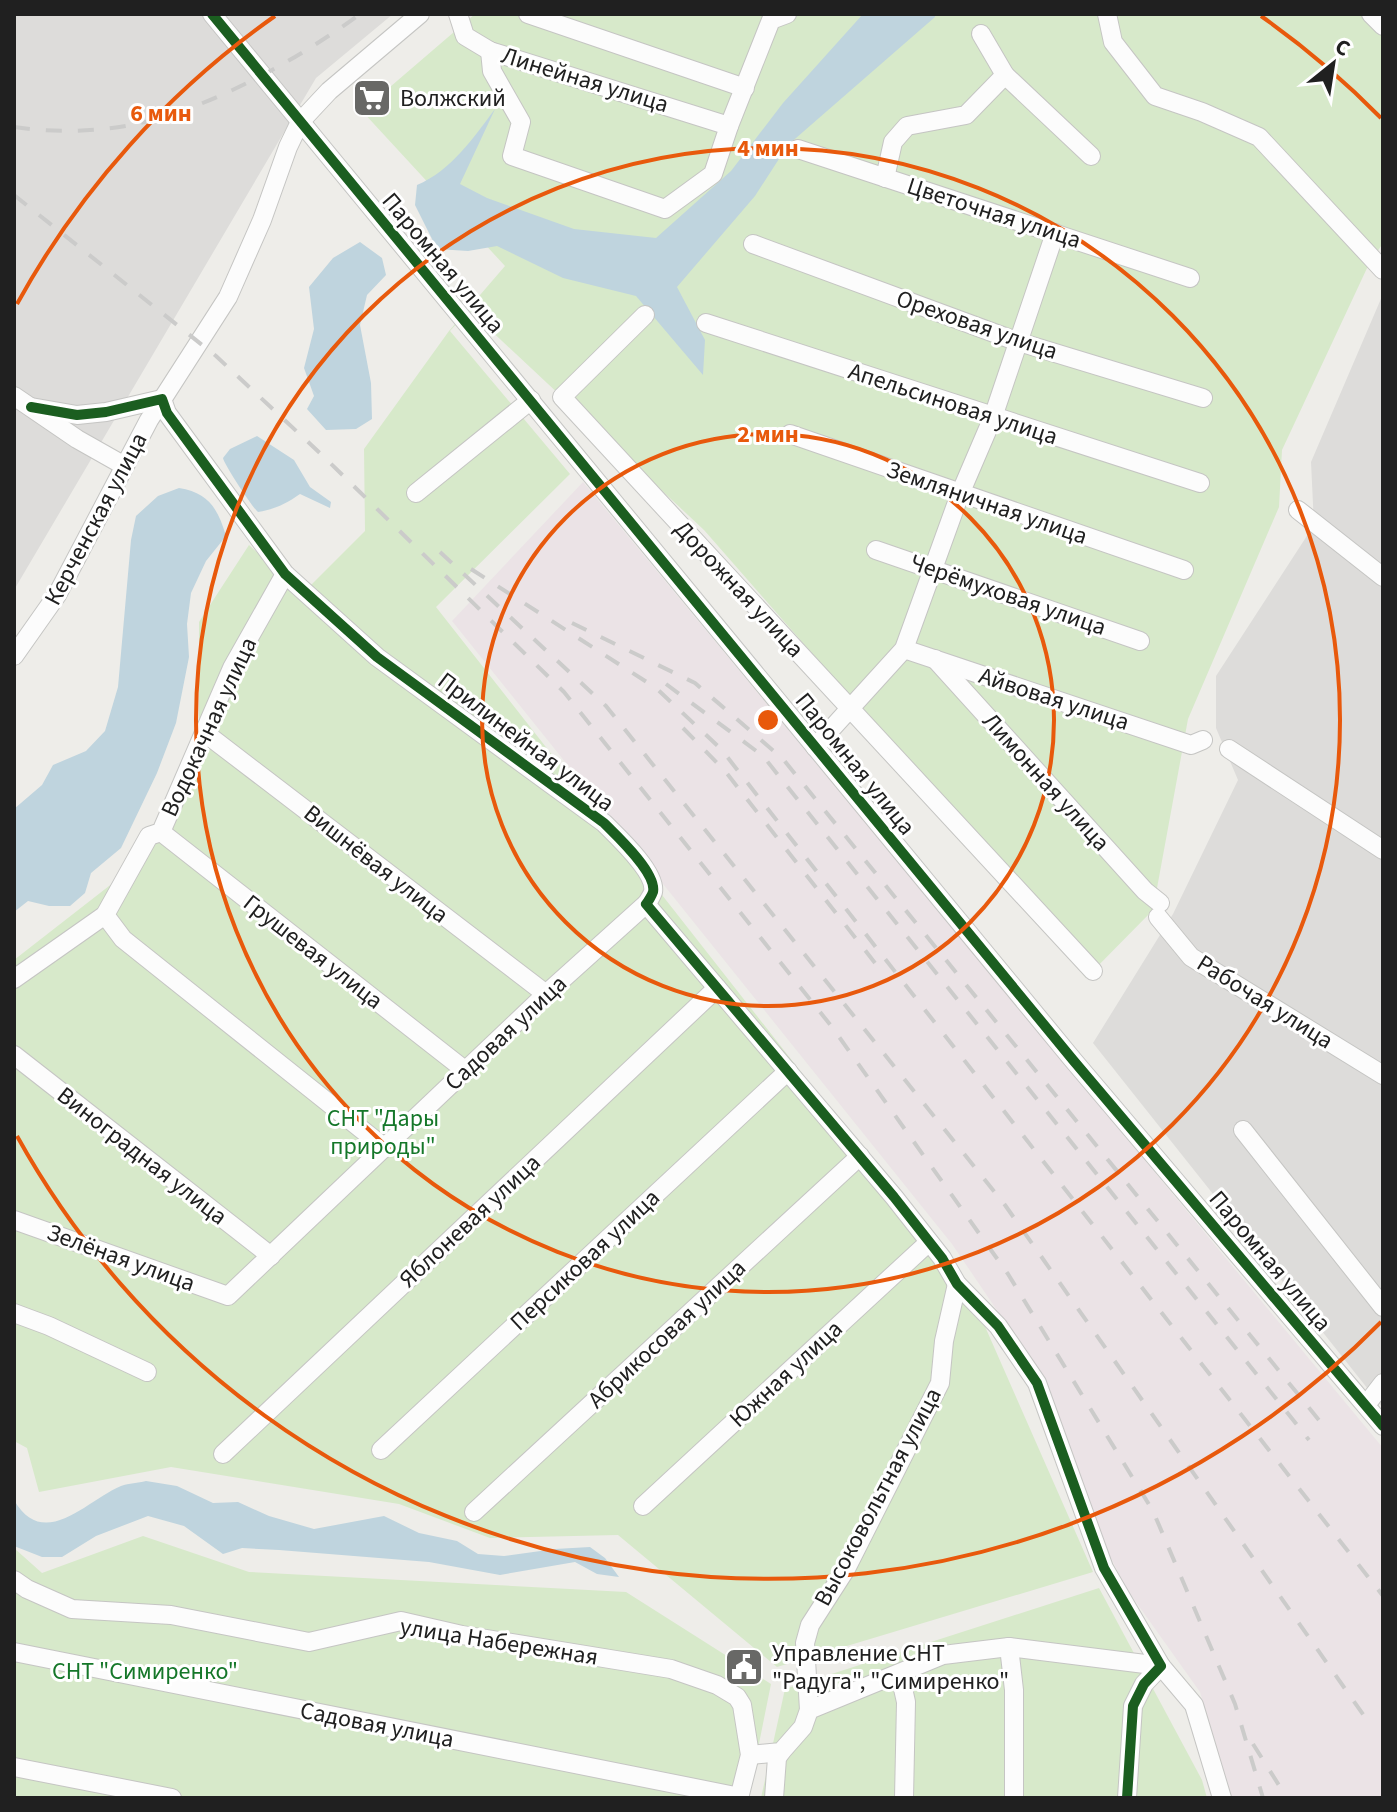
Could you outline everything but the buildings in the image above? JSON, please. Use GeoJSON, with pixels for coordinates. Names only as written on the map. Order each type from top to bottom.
{"type":"FeatureCollection","features":[{"type":"Feature","properties":{"kind":"street","name":"Паромная улица"},"geometry":{"type":"LineString","coordinates":[[212,14],[1073,1060],[1383,1426]]}},
{"type":"Feature","properties":{"kind":"street"},"geometry":{"type":"LineString","coordinates":[[300,122],[329,91],[420,14]]}},
{"type":"Feature","properties":{"kind":"street","name":"Линейная улица"},"geometry":{"type":"LineString","coordinates":[[458,14],[465,36],[490,51],[729,126]]}},
{"type":"Feature","properties":{"kind":"street"},"geometry":{"type":"LineString","coordinates":[[528,14],[745,88]]}},
{"type":"Feature","properties":{"kind":"street"},"geometry":{"type":"LineString","coordinates":[[1107,14],[1113,42],[1155,96],[1259,137],[1382,269]]}},
{"type":"Feature","properties":{"kind":"street"},"geometry":{"type":"LineString","coordinates":[[1371,14],[1383,26]]}},
{"type":"Feature","properties":{"kind":"street"},"geometry":{"type":"LineString","coordinates":[[490,51],[492,71],[521,122],[512,156],[665,209],[713,174],[771,16]]}},
{"type":"Feature","properties":{"kind":"street"},"geometry":{"type":"LineString","coordinates":[[981,34],[1005,75],[1091,156]]}},
{"type":"Feature","properties":{"kind":"street"},"geometry":{"type":"LineString","coordinates":[[885,178],[893,142],[907,126],[966,115],[1005,75]]}},
{"type":"Feature","properties":{"kind":"street","name":"Керченская улица"},"geometry":{"type":"LineString","coordinates":[[14,656],[57,595],[123,465],[228,297],[300,122]]}},
{"type":"Feature","properties":{"kind":"street","name":"Цветочная улица"},"geometry":{"type":"LineString","coordinates":[[798,149],[1190,278]]}},
{"type":"Feature","properties":{"kind":"street"},"geometry":{"type":"LineString","coordinates":[[815,747],[904,649],[960,494],[993,417],[1016,341],[1055,233]]}},
{"type":"Feature","properties":{"kind":"street","name":"Ореховая улица"},"geometry":{"type":"LineString","coordinates":[[753,244],[1016,341],[1203,398]]}},
{"type":"Feature","properties":{"kind":"street","name":"Дорожная улица"},"geometry":{"type":"LineString","coordinates":[[645,315],[562,397],[1093,971]]}},
{"type":"Feature","properties":{"kind":"street","name":"Апельсиновая улица"},"geometry":{"type":"LineString","coordinates":[[706,323],[1200,483]]}},
{"type":"Feature","properties":{"kind":"street"},"geometry":{"type":"LineString","coordinates":[[14,396],[77,439],[123,465]]}},
{"type":"Feature","properties":{"kind":"street"},"geometry":{"type":"LineString","coordinates":[[31,407],[77,415],[106,412],[162,399]]}},
{"type":"Feature","properties":{"kind":"street","name":"Прилинейная улица"},"geometry":{"type":"LineString","coordinates":[[162,399],[167,413],[285,574],[377,657],[604,823],[632,853],[652,881],[653,894],[646,904]]}},
{"type":"Feature","properties":{"kind":"street"},"geometry":{"type":"LineString","coordinates":[[416,493],[531,400]]}},
{"type":"Feature","properties":{"kind":"street","name":"Земляничная улица"},"geometry":{"type":"LineString","coordinates":[[790,434],[1184,570]]}},
{"type":"Feature","properties":{"kind":"street"},"geometry":{"type":"LineString","coordinates":[[1298,510],[1383,577]]}},
{"type":"Feature","properties":{"kind":"street","name":"Черёмуховая улица"},"geometry":{"type":"LineString","coordinates":[[876,550],[1140,641]]}},
{"type":"Feature","properties":{"kind":"street","name":"Водокачная улица"},"geometry":{"type":"LineString","coordinates":[[14,979],[105,915],[149,836],[161,832],[232,668],[285,574]]}},
{"type":"Feature","properties":{"kind":"street","name":"Айвовая улица"},"geometry":{"type":"LineString","coordinates":[[904,649],[1191,745],[1203,740]]}},
{"type":"Feature","properties":{"kind":"street","name":"Лимонная улица"},"geometry":{"type":"LineString","coordinates":[[935,659],[1159,910]]}},
{"type":"Feature","properties":{"kind":"street","name":"Вишнёвая улица"},"geometry":{"type":"LineString","coordinates":[[205,733],[546,994]]}},
{"type":"Feature","properties":{"kind":"street"},"geometry":{"type":"LineString","coordinates":[[1229,749],[1383,850]]}},
{"type":"Feature","properties":{"kind":"street","name":"Грушевая улица"},"geometry":{"type":"LineString","coordinates":[[161,832],[466,1071]]}},
{"type":"Feature","properties":{"kind":"street"},"geometry":{"type":"LineString","coordinates":[[646,904],[860,1156],[929,1242],[957,1284],[998,1326],[1037,1383],[1104,1568],[1161,1666],[1194,1705],[1222,1798]]}},
{"type":"Feature","properties":{"kind":"street","name":"Садовая улица"},"geometry":{"type":"LineString","coordinates":[[228,1296],[546,994],[646,904]]}},
{"type":"Feature","properties":{"kind":"street","name":"Рабочая улица"},"geometry":{"type":"LineString","coordinates":[[1159,910],[1191,957],[1383,1075]]}},
{"type":"Feature","properties":{"kind":"street"},"geometry":{"type":"LineString","coordinates":[[105,915],[123,939],[385,1148]]}},
{"type":"Feature","properties":{"kind":"street","name":"Яблоневая улица"},"geometry":{"type":"LineString","coordinates":[[223,1454],[717,988]]}},
{"type":"Feature","properties":{"kind":"street","name":"Виноградная улица"},"geometry":{"type":"LineString","coordinates":[[14,1055],[271,1256]]}},
{"type":"Feature","properties":{"kind":"street","name":"Персиковая улица"},"geometry":{"type":"LineString","coordinates":[[381,1450],[788,1071]]}},
{"type":"Feature","properties":{"kind":"street"},"geometry":{"type":"LineString","coordinates":[[1243,1130],[1383,1307]]}},
{"type":"Feature","properties":{"kind":"street","name":"Абрикосовая улица"},"geometry":{"type":"LineString","coordinates":[[474,1512],[860,1156]]}},
{"type":"Feature","properties":{"kind":"street","name":"Зелёная улица"},"geometry":{"type":"LineString","coordinates":[[14,1220],[228,1296]]}},
{"type":"Feature","properties":{"kind":"street","name":"Южная улица"},"geometry":{"type":"LineString","coordinates":[[643,1506],[929,1242]]}},
{"type":"Feature","properties":{"kind":"street","name":"Высоковольтная улица"},"geometry":{"type":"LineString","coordinates":[[809,1710],[805,1643],[810,1625],[846,1569],[940,1383],[944,1341],[957,1284]]}},
{"type":"Feature","properties":{"kind":"street"},"geometry":{"type":"LineString","coordinates":[[14,1313],[147,1372]]}},
{"type":"Feature","properties":{"kind":"street"},"geometry":{"type":"LineString","coordinates":[[1366,1405],[1383,1383]]}},
{"type":"Feature","properties":{"kind":"street","name":"улица Набережная"},"geometry":{"type":"LineString","coordinates":[[14,1580],[72,1609],[171,1615],[309,1642],[401,1621],[462,1635],[671,1669],[717,1685],[737,1697],[742,1705],[750,1755]]}},
{"type":"Feature","properties":{"kind":"street"},"geometry":{"type":"LineString","coordinates":[[774,1798],[777,1758],[803,1727],[809,1710],[943,1655],[1009,1647],[1161,1666]]}},
{"type":"Feature","properties":{"kind":"street"},"geometry":{"type":"LineString","coordinates":[[1009,1647],[1014,1690],[1014,1798]]}},
{"type":"Feature","properties":{"kind":"street","name":"Садовая улица"},"geometry":{"type":"LineString","coordinates":[[14,1652],[740,1798]]}},
{"type":"Feature","properties":{"kind":"street"},"geometry":{"type":"LineString","coordinates":[[1127,1798],[1133,1706],[1144,1684],[1161,1666]]}},
{"type":"Feature","properties":{"kind":"street"},"geometry":{"type":"LineString","coordinates":[[900,1675],[906,1702],[904,1798]]}},
{"type":"Feature","properties":{"kind":"street"},"geometry":{"type":"LineString","coordinates":[[740,1798],[750,1755],[781,1752]]}},
{"type":"Feature","properties":{"kind":"street"},"geometry":{"type":"LineString","coordinates":[[14,1767],[172,1798]]}},
{"type":"Feature","properties":{"kind":"shaded area"},"geometry":{"type":"Polygon","coordinates":[[[14,14],[393,14],[316,78],[14,590],[14,14]]]}},
{"type":"Feature","properties":{"kind":"shaded area"},"geometry":{"type":"Polygon","coordinates":[[[1383,294],[1383,1408],[1093,1043],[1173,914],[1238,780],[1216,728],[1216,676],[1314,525],[1311,462],[1383,294]]]}},
{"type":"Feature","properties":{"kind":"shaded area"},"geometry":{"type":"Polygon","coordinates":[[[583,482],[1383,1448],[1383,1798],[1232,1798],[1200,1692],[1126,1588],[1108,1552],[1043,1378],[952,1244],[452,621],[583,482]]]}},
{"type":"Feature","properties":{"kind":"green space","name":"СНТ \"Дары природы\""},"geometry":{"type":"Polygon","coordinates":[[[475,14],[1383,14],[1383,243],[1368,266],[1282,450],[1279,507],[1188,719],[1153,910],[1086,978],[867,716],[704,530],[469,310],[450,331],[570,474],[436,607],[965,1281],[1093,1572],[777,1667],[618,1535],[490,1538],[399,1504],[171,1467],[39,1492],[27,1448],[14,1441],[14,960],[118,879],[157,829],[199,732],[199,622],[249,545],[302,594],[365,531],[364,449],[449,331],[505,266],[362,111],[475,14]]]}},
{"type":"Feature","properties":{"kind":"green space","name":"СНТ \"Симиренко\""},"geometry":{"type":"Polygon","coordinates":[[[143,1536],[249,1572],[626,1592],[771,1684],[748,1798],[14,1798],[14,1548],[42,1573],[143,1536]]]}},
{"type":"Feature","properties":{"kind":"green space"},"geometry":{"type":"Polygon","coordinates":[[[1099,1588],[1202,1780],[1207,1798],[761,1798],[785,1689],[1099,1588]]]}},
{"type":"Feature","properties":{"kind":"water"},"geometry":{"type":"Polygon","coordinates":[[[863,14],[935,14],[935,17],[788,145],[755,196],[677,287],[705,340],[703,375],[636,296],[563,278],[497,246],[468,251],[437,249],[415,205],[417,185],[451,162],[495,109],[460,184],[487,198],[574,229],[656,238],[731,171],[783,103],[863,14]]]}},
{"type":"Feature","properties":{"kind":"water"},"geometry":{"type":"Polygon","coordinates":[[[360,242],[382,258],[386,275],[367,295],[360,325],[371,383],[372,419],[356,429],[326,430],[307,409],[314,396],[304,368],[314,329],[309,287],[333,258],[360,242]]]}},
{"type":"Feature","properties":{"kind":"water"},"geometry":{"type":"Polygon","coordinates":[[[257,436],[294,460],[310,487],[331,502],[330,508],[300,494],[280,506],[258,512],[223,458],[230,449],[257,436]]]}},
{"type":"Feature","properties":{"kind":"water"},"geometry":{"type":"Polygon","coordinates":[[[179,488],[198,494],[211,504],[226,536],[206,561],[191,593],[187,624],[189,657],[176,723],[157,773],[121,848],[91,873],[85,893],[70,906],[49,906],[28,901],[14,912],[14,809],[42,785],[53,765],[86,751],[105,731],[118,687],[131,540],[136,516],[158,496],[179,488]]]}},
{"type":"Feature","properties":{"kind":"water"},"geometry":{"type":"Polygon","coordinates":[[[146,1481],[177,1486],[213,1503],[238,1502],[269,1516],[314,1529],[384,1516],[419,1533],[457,1541],[478,1554],[504,1556],[590,1547],[605,1558],[619,1577],[597,1574],[575,1562],[500,1575],[429,1562],[279,1550],[242,1548],[223,1554],[184,1526],[148,1516],[96,1536],[62,1557],[42,1557],[14,1546],[14,1500],[26,1515],[39,1522],[52,1522],[66,1518],[121,1486],[146,1481]]]}},
{"type":"Feature","properties":{"kind":"railway"},"geometry":{"type":"LineString","coordinates":[[14,127],[91,130],[165,117],[253,80],[310,48],[360,14]]}},
{"type":"Feature","properties":{"kind":"railway"},"geometry":{"type":"LineString","coordinates":[[14,195],[216,356],[322,455],[564,692],[832,1027],[1008,1274],[1153,1511],[1235,1704],[1263,1798]]}},
{"type":"Feature","properties":{"kind":"railway"},"geometry":{"type":"LineString","coordinates":[[440,552],[606,706],[1005,1205],[1367,1720]]}},
{"type":"Feature","properties":{"kind":"railway"},"geometry":{"type":"LineString","coordinates":[[471,569],[656,688],[721,749],[1383,1596]]}},
{"type":"Feature","properties":{"kind":"railway"},"geometry":{"type":"LineString","coordinates":[[572,623],[695,683],[783,759],[1327,1430]]}},
{"type":"Feature","properties":{"kind":"railway"},"geometry":{"type":"LineString","coordinates":[[666,684],[763,756],[1309,1440]]}},
{"type":"Feature","properties":{"kind":"railway"},"geometry":{"type":"LineString","coordinates":[[683,728],[725,771],[875,963]]}},
{"type":"Feature","properties":{"kind":"railway"},"geometry":{"type":"LineString","coordinates":[[1253,1744],[1287,1798]]}},
{"type":"Feature","properties":{"kind":"cycle path"},"geometry":{"type":"LineString","coordinates":[[212,14],[1073,1060],[1383,1426]]}},
{"type":"Feature","properties":{"kind":"cycle path"},"geometry":{"type":"LineString","coordinates":[[31,407],[77,415],[106,412],[162,399],[167,413],[285,574],[377,657],[604,823],[643,865],[653,884],[653,892],[646,904],[894,1197],[942,1258],[957,1284],[998,1326],[1037,1383],[1104,1568],[1161,1666],[1144,1684],[1133,1706],[1127,1798]]}},
{"type":"Feature","properties":{"kind":"place","name":"Волжский"},"geometry":{"type":"Point","coordinates":[372,98]}},
{"type":"Feature","properties":{"kind":"place","name":"Управление СНТ \"Радуга\", \"Симиренко\""},"geometry":{"type":"Point","coordinates":[744,1667]}}]}
